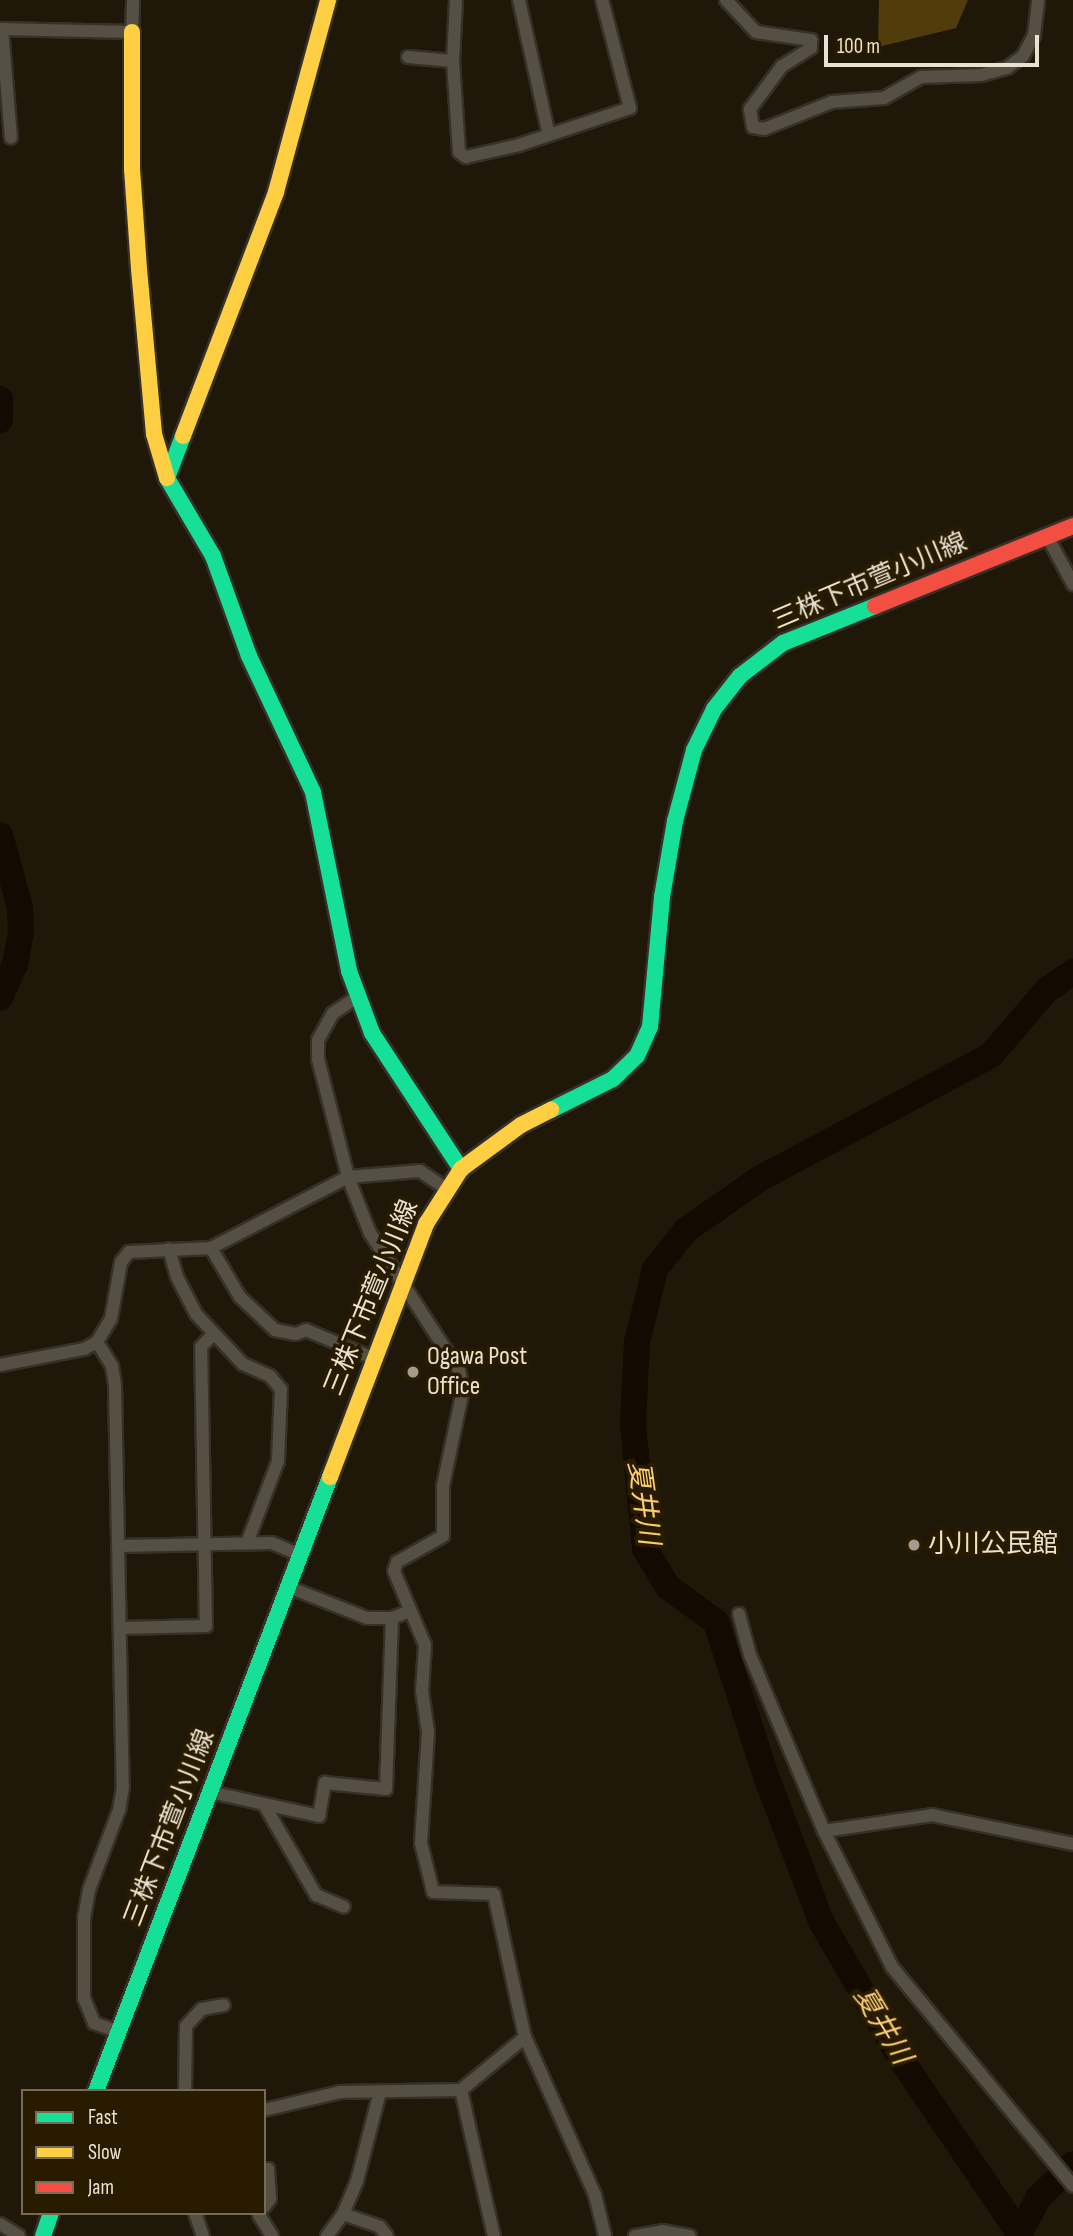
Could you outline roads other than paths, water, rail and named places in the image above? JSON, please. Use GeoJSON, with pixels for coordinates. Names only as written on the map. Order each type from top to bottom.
{"type":"FeatureCollection","features":[{"type":"Feature","properties":{"kind":"main road"},"geometry":{"type":"LineString","coordinates":[[167,478],[276,192],[328,0]]}},
{"type":"Feature","properties":{"kind":"main road"},"geometry":{"type":"LineString","coordinates":[[132,32],[132,169],[154,434],[167,478],[214,556],[249,656],[313,792],[357,997],[372,1033],[461,1169]]}},
{"type":"Feature","properties":{"kind":"main road","name":"三株下市萱小川線"},"geometry":{"type":"LineString","coordinates":[[97,2089],[401,1282],[445,1188],[461,1169],[521,1125],[613,1079],[637,1056],[650,1027],[656,996],[662,897],[675,821],[694,750],[714,709],[740,676],[783,643],[823,623],[1073,526]]}},
{"type":"Feature","properties":{"kind":"main road"},"geometry":{"type":"LineString","coordinates":[[43,2236],[50,2215]]}},
{"type":"Feature","properties":{"kind":"street"},"geometry":{"type":"LineString","coordinates":[[11,138],[1,29],[132,32],[132,0]]}},
{"type":"Feature","properties":{"kind":"street"},"geometry":{"type":"LineString","coordinates":[[456,0],[453,61],[459,152],[466,157],[549,135],[629,108],[602,0]]}},
{"type":"Feature","properties":{"kind":"street"},"geometry":{"type":"LineString","coordinates":[[519,0],[549,135]]}},
{"type":"Feature","properties":{"kind":"street"},"geometry":{"type":"LineString","coordinates":[[726,0],[757,32],[811,40],[811,48],[782,66],[750,109],[754,127],[764,129],[832,102],[884,98],[921,77],[981,75],[1007,68],[1023,56],[1034,35],[1038,0]]}},
{"type":"Feature","properties":{"kind":"street"},"geometry":{"type":"LineString","coordinates":[[408,57],[453,61]]}},
{"type":"Feature","properties":{"kind":"street"},"geometry":{"type":"LineString","coordinates":[[1047,536],[1073,584]]}},
{"type":"Feature","properties":{"kind":"street"},"geometry":{"type":"LineString","coordinates":[[357,997],[332,1013],[318,1040],[318,1059],[348,1177],[370,1233],[458,1370],[463,1390],[443,1486],[443,1536],[397,1562],[394,1571],[425,1645],[422,1691],[428,1732],[421,1843],[433,1892],[494,1894],[525,2037],[595,2195],[605,2236]]}},
{"type":"Feature","properties":{"kind":"street"},"geometry":{"type":"LineString","coordinates":[[0,1365],[84,1349],[97,1342],[111,1319],[121,1262],[130,1252],[141,1248],[211,1248],[348,1177],[420,1171],[445,1188]]}},
{"type":"Feature","properties":{"kind":"street"},"geometry":{"type":"LineString","coordinates":[[211,1248],[240,1297],[275,1330],[296,1334],[306,1330],[373,1358]]}},
{"type":"Feature","properties":{"kind":"street"},"geometry":{"type":"LineString","coordinates":[[169,1249],[177,1277],[196,1314],[243,1364],[271,1376],[281,1388],[278,1461],[247,1543]]}},
{"type":"Feature","properties":{"kind":"street"},"geometry":{"type":"LineString","coordinates":[[120,1628],[206,1626],[201,1347],[214,1333]]}},
{"type":"Feature","properties":{"kind":"street"},"geometry":{"type":"LineString","coordinates":[[97,1342],[112,1366],[115,1385],[122,1786],[119,1810],[89,1889],[84,1971],[89,2017],[94,2023],[119,2032]]}},
{"type":"Feature","properties":{"kind":"street"},"geometry":{"type":"LineString","coordinates":[[118,1546],[272,1543],[299,1554]]}},
{"type":"Feature","properties":{"kind":"street"},"geometry":{"type":"LineString","coordinates":[[286,1586],[367,1618],[392,1618],[410,1611]]}},
{"type":"Feature","properties":{"kind":"street"},"geometry":{"type":"LineString","coordinates":[[739,1615],[750,1655],[824,1831],[892,1967],[1072,2185]]}},
{"type":"Feature","properties":{"kind":"street"},"geometry":{"type":"LineString","coordinates":[[210,1793],[319,1816],[325,1783],[386,1789],[392,1618]]}},
{"type":"Feature","properties":{"kind":"street"},"geometry":{"type":"LineString","coordinates":[[265,1806],[316,1895],[344,1907]]}},
{"type":"Feature","properties":{"kind":"street"},"geometry":{"type":"LineString","coordinates":[[824,1831],[932,1815],[1073,1844]]}},
{"type":"Feature","properties":{"kind":"street"},"geometry":{"type":"LineString","coordinates":[[185,2089],[186,2026],[202,2009],[224,2005]]}},
{"type":"Feature","properties":{"kind":"street"},"geometry":{"type":"LineString","coordinates":[[266,2109],[340,2092],[461,2090],[525,2037]]}},
{"type":"Feature","properties":{"kind":"street"},"geometry":{"type":"LineString","coordinates":[[461,2090],[494,2236]]}},
{"type":"Feature","properties":{"kind":"street"},"geometry":{"type":"LineString","coordinates":[[327,2236],[343,2214],[357,2181],[380,2092]]}},
{"type":"Feature","properties":{"kind":"street"},"geometry":{"type":"LineString","coordinates":[[266,2169],[270,2199],[266,2204]]}},
{"type":"Feature","properties":{"kind":"street"},"geometry":{"type":"LineString","coordinates":[[343,2214],[380,2227],[387,2236]]}},
{"type":"Feature","properties":{"kind":"street"},"geometry":{"type":"LineString","coordinates":[[196,2215],[204,2236]]}},
{"type":"Feature","properties":{"kind":"street"},"geometry":{"type":"LineString","coordinates":[[262,2215],[272,2236]]}},
{"type":"Feature","properties":{"kind":"street"},"geometry":{"type":"LineString","coordinates":[[0,2224],[19,2236]]}},
{"type":"Feature","properties":{"kind":"street"},"geometry":{"type":"LineString","coordinates":[[635,2236],[690,2236]]}},
{"type":"Feature","properties":{"kind":"waterway"},"geometry":{"type":"LineString","coordinates":[[0,399],[0,420]]}},
{"type":"Feature","properties":{"kind":"waterway"},"geometry":{"type":"LineString","coordinates":[[0,835],[20,907],[21,931],[15,964],[0,998]]}},
{"type":"Feature","properties":{"kind":"waterway","name":"夏井川"},"geometry":{"type":"LineString","coordinates":[[1021,2236],[902,2061],[821,1921],[766,1776],[716,1622],[668,1587],[645,1549],[633,1424],[637,1342],[655,1269],[686,1230],[759,1179],[991,1055],[1047,990],[1073,972]]}},
{"type":"Feature","properties":{"kind":"waterway"},"geometry":{"type":"LineString","coordinates":[[1019,2234],[1039,2197],[1073,2164]]}},
{"type":"Feature","properties":{"kind":"place","name":"Ogawa Post Office"},"geometry":{"type":"Point","coordinates":[413,1372]}},
{"type":"Feature","properties":{"kind":"place","name":"小川公民館"},"geometry":{"type":"Point","coordinates":[914,1545]}}]}
